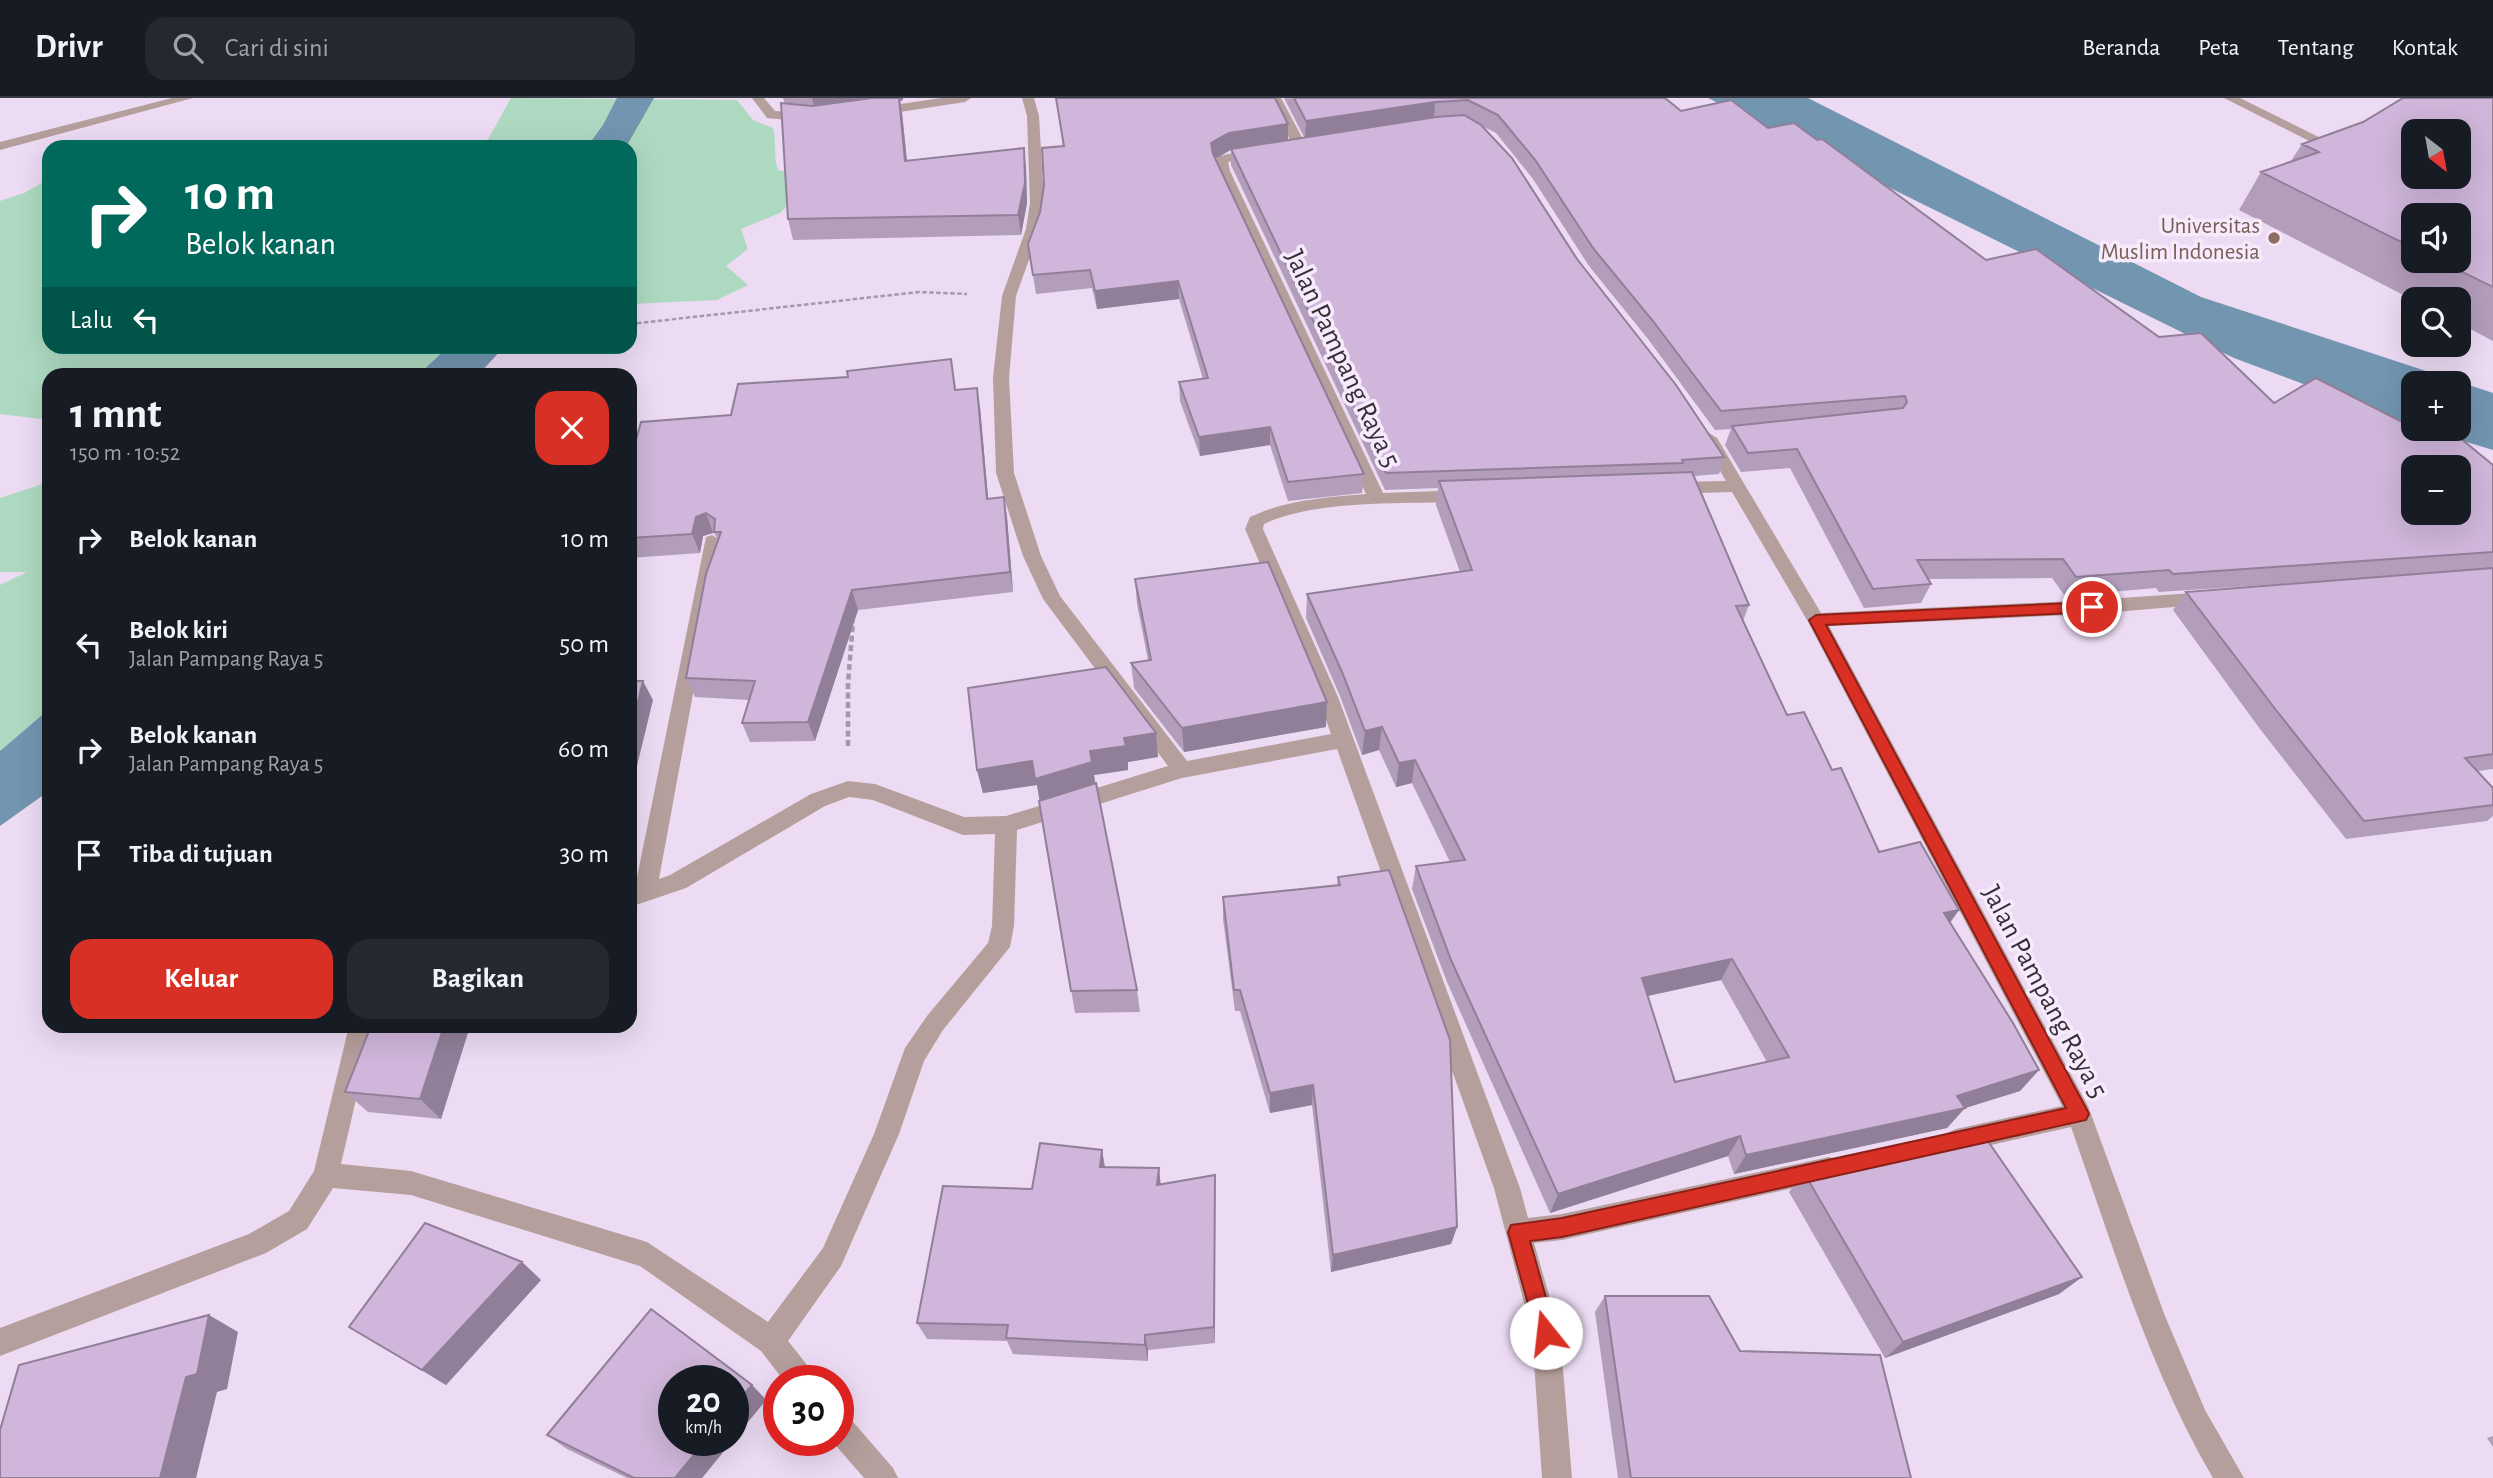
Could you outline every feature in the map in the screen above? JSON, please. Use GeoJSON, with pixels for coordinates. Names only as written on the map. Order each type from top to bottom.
{"type":"FeatureCollection","features":[{"type":"Feature","properties":{"kind":"street"},"geometry":{"type":"LineString","coordinates":[[0,146],[187,98]]}},
{"type":"Feature","properties":{"kind":"street"},"geometry":{"type":"LineString","coordinates":[[758,98],[771,115],[828,117]]}},
{"type":"Feature","properties":{"kind":"street"},"geometry":{"type":"LineString","coordinates":[[863,113],[965,98]]}},
{"type":"Feature","properties":{"kind":"street"},"geometry":{"type":"LineString","coordinates":[[1028,98],[1033,116],[1037,203],[1033,229],[1017,268],[1010,296],[1001,378],[1003,450],[1014,506],[1040,577],[1052,599],[1182,770]]}},
{"type":"Feature","properties":{"kind":"street","name":"Jalan Pampang Raya 5"},"geometry":{"type":"LineString","coordinates":[[1275,98],[1292,146],[1224,159],[1221,162],[1223,171],[1377,499],[1278,511],[1255,521],[1254,529],[1328,696],[1507,1188],[1546,1333],[1558,1478]]}},
{"type":"Feature","properties":{"kind":"street"},"geometry":{"type":"LineString","coordinates":[[2230,98],[2330,146]]}},
{"type":"Feature","properties":{"kind":"street","name":"Jalan Pampang Raya 5"},"geometry":{"type":"LineString","coordinates":[[1712,435],[1816,620],[2079,1114],[2152,1318],[2195,1420],[2229,1478]]}},
{"type":"Feature","properties":{"kind":"street"},"geometry":{"type":"LineString","coordinates":[[1654,489],[1738,485]]}},
{"type":"Feature","properties":{"kind":"street"},"geometry":{"type":"LineString","coordinates":[[1377,499],[1488,495]]}},
{"type":"Feature","properties":{"kind":"street"},"geometry":{"type":"LineString","coordinates":[[638,896],[712,541]]}},
{"type":"Feature","properties":{"kind":"street"},"geometry":{"type":"LineString","coordinates":[[1816,620],[2092,607],[2230,597]]}},
{"type":"Feature","properties":{"kind":"street"},"geometry":{"type":"LineString","coordinates":[[638,896],[678,882],[818,800],[848,789],[875,792],[963,827],[1006,825],[1182,770],[1342,740]]}},
{"type":"Feature","properties":{"kind":"street"},"geometry":{"type":"LineString","coordinates":[[771,1341],[832,1257],[886,1134],[914,1056],[935,1023],[999,947],[1003,926],[1006,825]]}},
{"type":"Feature","properties":{"kind":"street"},"geometry":{"type":"LineString","coordinates":[[0,1342],[257,1244],[298,1220],[326,1175],[359,1033]]}},
{"type":"Feature","properties":{"kind":"street"},"geometry":{"type":"LineString","coordinates":[[1930,1147],[2079,1114]]}},
{"type":"Feature","properties":{"kind":"street"},"geometry":{"type":"LineString","coordinates":[[1518,1232],[1562,1227],[1848,1165]]}},
{"type":"Feature","properties":{"kind":"street"},"geometry":{"type":"LineString","coordinates":[[326,1175],[411,1183],[647,1255],[771,1341],[790,1365]]}},
{"type":"Feature","properties":{"kind":"street"},"geometry":{"type":"LineString","coordinates":[[854,1444],[883,1478]]}},
{"type":"Feature","properties":{"kind":"path"},"geometry":{"type":"LineString","coordinates":[[637,323],[919,292],[1010,296]]}},
{"type":"Feature","properties":{"kind":"path"},"geometry":{"type":"LineString","coordinates":[[848,789],[848,683],[853,620]]}},
{"type":"Feature","properties":{"kind":"green space"},"geometry":{"type":"Polygon","coordinates":[[[511,98],[737,100],[753,120],[773,128],[778,170],[791,172],[786,207],[780,213],[741,229],[748,249],[726,266],[748,285],[717,300],[637,304],[637,140],[488,140],[511,98]]]}},
{"type":"Feature","properties":{"kind":"green space"},"geometry":{"type":"Polygon","coordinates":[[[42,183],[42,354],[440,354],[425,368],[42,368],[42,419],[0,414],[0,201],[24,193],[42,183]]]}},
{"type":"Feature","properties":{"kind":"green space"},"geometry":{"type":"Polygon","coordinates":[[[42,484],[42,715],[0,751],[0,585],[27,572],[0,572],[0,498],[42,484]]]}},
{"type":"Feature","properties":{"kind":"water"},"geometry":{"type":"Polygon","coordinates":[[[617,98],[654,98],[630,140],[592,140],[617,98]]]}},
{"type":"Feature","properties":{"kind":"water"},"geometry":{"type":"Polygon","coordinates":[[[1708,98],[1808,98],[2201,297],[2426,371],[2401,371],[2401,421],[2234,358],[1708,98]]]}},
{"type":"Feature","properties":{"kind":"water"},"geometry":{"type":"Polygon","coordinates":[[[440,354],[498,354],[485,368],[425,368],[440,354]]]}},
{"type":"Feature","properties":{"kind":"water"},"geometry":{"type":"Polygon","coordinates":[[[2471,386],[2493,393],[2493,450],[2463,441],[2471,441],[2471,386]]]}},
{"type":"Feature","properties":{"kind":"water"},"geometry":{"type":"Polygon","coordinates":[[[42,715],[42,796],[0,826],[0,751],[42,715]]]}},
{"type":"Feature","properties":{"kind":"building"},"geometry":{"type":"Polygon","coordinates":[[[872,98],[899,98],[905,161],[1024,148],[1025,183],[1018,215],[788,219],[781,103],[812,106],[872,98]]]}},
{"type":"Feature","properties":{"kind":"building"},"geometry":{"type":"Polygon","coordinates":[[[1056,98],[1275,98],[1288,124],[1229,133],[1211,143],[1213,154],[1364,474],[1288,482],[1270,427],[1199,437],[1179,382],[1208,378],[1178,281],[1095,291],[1090,270],[1033,275],[1028,244],[1040,212],[1044,185],[1042,148],[1064,146],[1056,98]]]}},
{"type":"Feature","properties":{"kind":"building"},"geometry":{"type":"Polygon","coordinates":[[[1294,98],[1665,98],[1681,111],[1731,100],[1768,128],[1794,123],[1817,140],[1822,139],[1986,260],[2036,249],[2159,337],[2201,333],[2274,403],[2316,378],[2401,421],[2401,441],[2464,441],[2493,465],[2493,552],[2173,574],[2169,570],[2076,577],[2063,559],[1917,560],[1931,584],[1873,589],[1797,449],[1748,453],[1732,426],[1903,408],[1907,402],[1905,396],[1721,411],[1653,321],[1593,248],[1536,161],[1498,115],[1468,100],[1435,102],[1306,121],[1294,98]]]}},
{"type":"Feature","properties":{"kind":"building"},"geometry":{"type":"Polygon","coordinates":[[[2403,98],[2493,98],[2493,287],[2464,273],[2471,273],[2471,203],[2401,203],[2401,242],[2261,172],[2319,152],[2302,144],[2363,122],[2403,98]]]}},
{"type":"Feature","properties":{"kind":"building"},"geometry":{"type":"Polygon","coordinates":[[[1464,115],[1481,125],[1512,158],[1577,259],[1676,385],[1724,457],[1682,460],[1683,463],[1386,473],[1231,149],[1464,115]]]}},
{"type":"Feature","properties":{"kind":"building"},"geometry":{"type":"Polygon","coordinates":[[[951,359],[955,390],[977,388],[987,499],[1004,497],[1010,572],[852,590],[808,722],[742,723],[755,681],[686,678],[706,574],[721,532],[714,532],[715,519],[706,513],[696,517],[692,534],[637,538],[637,436],[641,422],[731,415],[738,384],[848,377],[847,371],[951,359]]]}},
{"type":"Feature","properties":{"kind":"building"},"geometry":{"type":"Polygon","coordinates":[[[1692,472],[1749,605],[1736,606],[1787,715],[1804,712],[1832,770],[1841,768],[1879,852],[1920,842],[1959,910],[1944,913],[2039,1070],[1957,1096],[1965,1108],[1746,1155],[1740,1136],[1558,1194],[1451,960],[1416,866],[1465,860],[1415,760],[1399,763],[1382,727],[1365,731],[1307,594],[1472,570],[1439,481],[1692,472]],[[1732,959],[1642,978],[1675,1082],[1789,1057],[1732,959]]]}},
{"type":"Feature","properties":{"kind":"building"},"geometry":{"type":"Polygon","coordinates":[[[1268,562],[1327,702],[1182,728],[1131,663],[1151,660],[1135,579],[1268,562]]]}},
{"type":"Feature","properties":{"kind":"building"},"geometry":{"type":"Polygon","coordinates":[[[2493,568],[2493,754],[2465,758],[2493,788],[2493,805],[2364,821],[2186,592],[2493,568]]]}},
{"type":"Feature","properties":{"kind":"building"},"geometry":{"type":"Polygon","coordinates":[[[1106,667],[1156,733],[1124,738],[1126,746],[1090,751],[1092,762],[1035,779],[1032,761],[977,770],[968,688],[1106,667]]]}},
{"type":"Feature","properties":{"kind":"building"},"geometry":{"type":"Polygon","coordinates":[[[637,681],[643,681],[637,705],[637,681]]]}},
{"type":"Feature","properties":{"kind":"building"},"geometry":{"type":"Polygon","coordinates":[[[1096,783],[1137,990],[1071,991],[1039,801],[1096,783]]]}},
{"type":"Feature","properties":{"kind":"building"},"geometry":{"type":"Polygon","coordinates":[[[1389,870],[1450,1040],[1457,1227],[1333,1255],[1313,1085],[1270,1093],[1240,990],[1234,990],[1223,897],[1340,885],[1338,877],[1389,870]]]}},
{"type":"Feature","properties":{"kind":"building"},"geometry":{"type":"Polygon","coordinates":[[[368,1033],[442,1033],[420,1099],[345,1092],[368,1033]]]}},
{"type":"Feature","properties":{"kind":"building"},"geometry":{"type":"Polygon","coordinates":[[[1983,1134],[2082,1277],[1903,1342],[1804,1173],[1983,1134]]]}},
{"type":"Feature","properties":{"kind":"building"},"geometry":{"type":"Polygon","coordinates":[[[1040,1143],[1102,1150],[1100,1167],[1159,1168],[1157,1185],[1215,1175],[1214,1327],[1145,1335],[1145,1345],[1006,1338],[1008,1325],[917,1323],[943,1186],[1032,1189],[1040,1143]]]}},
{"type":"Feature","properties":{"kind":"building"},"geometry":{"type":"Polygon","coordinates":[[[425,1223],[522,1262],[422,1370],[349,1327],[425,1223]]]}},
{"type":"Feature","properties":{"kind":"building"},"geometry":{"type":"Polygon","coordinates":[[[1605,1296],[1709,1296],[1740,1351],[1880,1355],[1911,1478],[1631,1478],[1605,1296]]]}},
{"type":"Feature","properties":{"kind":"building"},"geometry":{"type":"Polygon","coordinates":[[[651,1309],[725,1365],[658,1365],[658,1456],[693,1456],[675,1478],[634,1478],[547,1435],[651,1309]]]}},
{"type":"Feature","properties":{"kind":"building"},"geometry":{"type":"Polygon","coordinates":[[[209,1315],[197,1374],[186,1377],[160,1478],[0,1478],[0,1430],[19,1365],[209,1315]]]}},
{"type":"Feature","properties":{"kind":"place","name":"Universitas Muslim Indonesia"},"geometry":{"type":"Point","coordinates":[2274,238]}},
{"type":"Feature","properties":{"kind":"route"},"geometry":{"type":"LineString","coordinates":[[1546,1333],[1518,1232],[1562,1227],[2079,1114],[2030,1017],[1964,900],[1816,620],[2092,607]]}}]}
